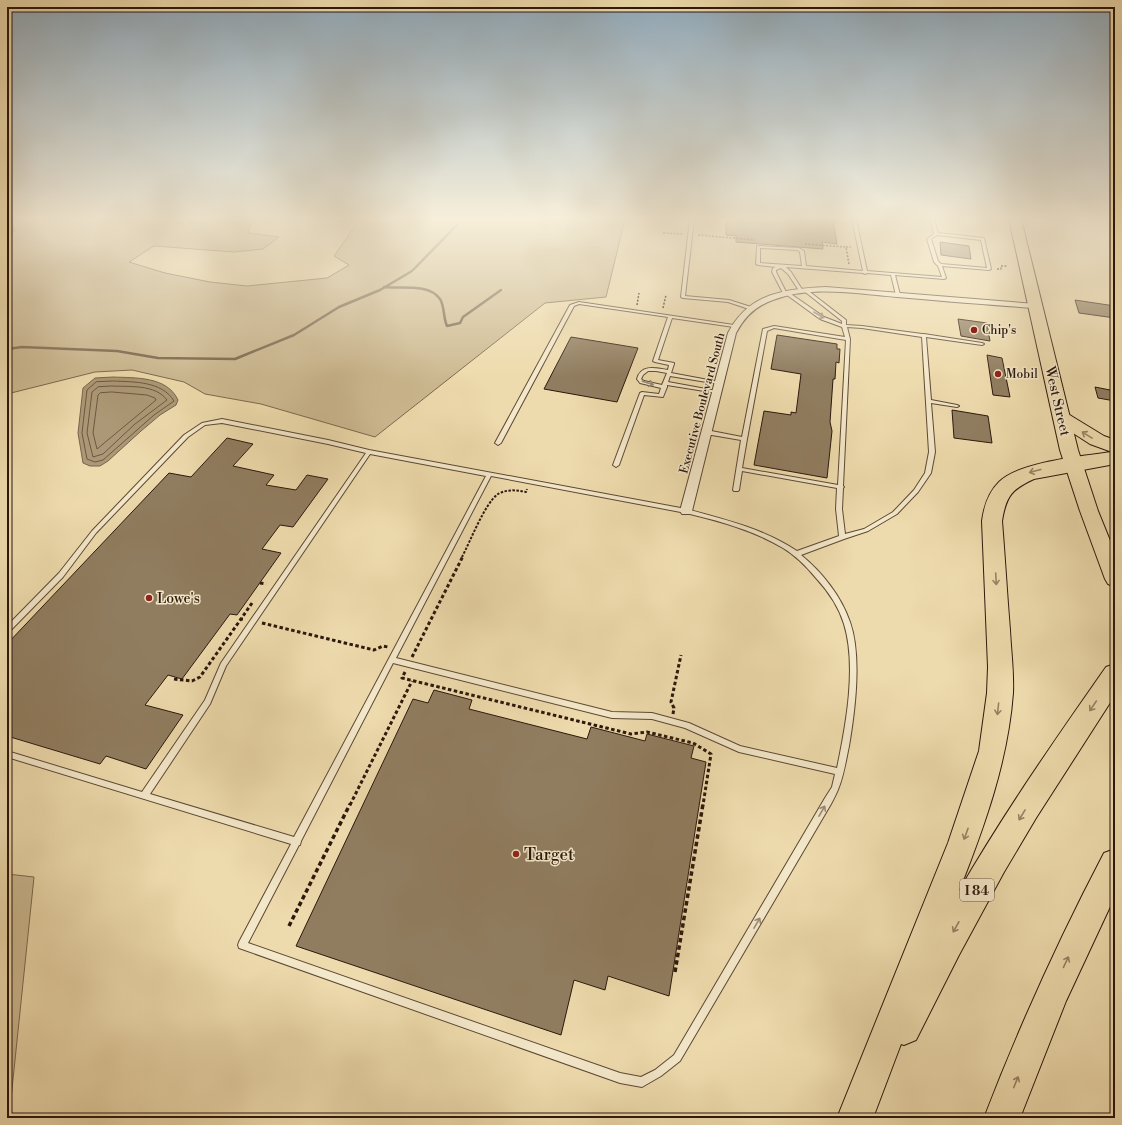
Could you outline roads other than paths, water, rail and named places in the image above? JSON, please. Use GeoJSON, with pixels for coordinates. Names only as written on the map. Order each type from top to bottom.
{"type":"FeatureCollection","features":[{"type":"Feature","properties":{"kind":"highway"},"geometry":{"type":"LineString","coordinates":[[1062,418],[1096,440],[1115,447]]}},
{"type":"Feature","properties":{"kind":"highway"},"geometry":{"type":"LineString","coordinates":[[855,1118],[972,818],[992,751],[1000,693],[1000,667],[992,521],[998,495],[1005,486],[1016,478],[1041,469],[1115,458]]}},
{"type":"Feature","properties":{"kind":"highway","name":"I 84"},"geometry":{"type":"LineString","coordinates":[[861,1118],[939,958],[984,878],[1026,808],[1115,674]]}},
{"type":"Feature","properties":{"kind":"highway"},"geometry":{"type":"LineString","coordinates":[[1002,1118],[1050,996],[1115,864]]}},
{"type":"Feature","properties":{"kind":"main road","name":"West Street"},"geometry":{"type":"LineString","coordinates":[[1028,272],[1073,464],[1115,578]]}},
{"type":"Feature","properties":{"kind":"street","name":"Executive Boulevard South"},"geometry":{"type":"LineString","coordinates":[[686,511],[734,326],[750,308],[767,299],[803,290],[838,290],[1036,306]]}},
{"type":"Feature","properties":{"kind":"lane"},"geometry":{"type":"LineString","coordinates":[[686,272],[683,297],[729,301],[750,308]]}},
{"type":"Feature","properties":{"kind":"lane"},"geometry":{"type":"LineString","coordinates":[[774,272],[776,279],[786,294],[822,318],[844,326],[862,326],[982,344]]}},
{"type":"Feature","properties":{"kind":"lane"},"geometry":{"type":"LineString","coordinates":[[789,272],[793,281],[844,321],[848,339],[839,509],[842,537]]}},
{"type":"Feature","properties":{"kind":"lane"},"geometry":{"type":"LineString","coordinates":[[844,272],[944,278],[942,272]]}},
{"type":"Feature","properties":{"kind":"lane"},"geometry":{"type":"LineString","coordinates":[[893,275],[898,295]]}},
{"type":"Feature","properties":{"kind":"lane"},"geometry":{"type":"LineString","coordinates":[[498,443],[572,305],[579,303],[734,326]]}},
{"type":"Feature","properties":{"kind":"lane"},"geometry":{"type":"LineString","coordinates":[[616,465],[642,393],[662,396],[672,364],[655,361],[670,317]]}},
{"type":"Feature","properties":{"kind":"lane"},"geometry":{"type":"LineString","coordinates":[[736,490],[744,439],[765,330],[774,328],[848,339]]}},
{"type":"Feature","properties":{"kind":"lane"},"geometry":{"type":"LineString","coordinates":[[796,554],[866,530],[896,513],[916,492],[928,473],[932,452],[924,336]]}},
{"type":"Feature","properties":{"kind":"lane"},"geometry":{"type":"LineString","coordinates":[[716,392],[642,382],[640,375],[642,372],[648,370],[719,383]]}},
{"type":"Feature","properties":{"kind":"lane"},"geometry":{"type":"LineString","coordinates":[[929,401],[957,406]]}},
{"type":"Feature","properties":{"kind":"lane"},"geometry":{"type":"LineString","coordinates":[[7,630],[61,575],[94,532],[186,436],[204,424],[222,421],[328,442],[369,452],[686,511],[722,520],[772,540],[796,554],[827,586],[843,611],[850,632],[853,669],[847,742],[840,772],[835,788],[828,801],[738,957],[677,1058],[658,1073],[642,1082],[620,1078],[242,945],[488,475]]}},
{"type":"Feature","properties":{"kind":"lane"},"geometry":{"type":"LineString","coordinates":[[706,432],[744,439]]}},
{"type":"Feature","properties":{"kind":"lane"},"geometry":{"type":"LineString","coordinates":[[144,796],[203,710],[223,665],[369,452]]}},
{"type":"Feature","properties":{"kind":"lane"},"geometry":{"type":"LineString","coordinates":[[739,469],[841,487]]}},
{"type":"Feature","properties":{"kind":"lane"},"geometry":{"type":"LineString","coordinates":[[391,660],[612,715],[652,716],[686,725],[739,749],[840,772]]}},
{"type":"Feature","properties":{"kind":"lane"},"geometry":{"type":"LineString","coordinates":[[7,754],[297,842]]}},
{"type":"Feature","properties":{"kind":"water"},"geometry":{"type":"Polygon","coordinates":[[[95,378],[140,378],[158,382],[173,392],[178,400],[176,405],[160,415],[108,461],[100,466],[90,466],[83,463],[78,433],[83,388],[95,378]]]}},
{"type":"Feature","properties":{"kind":"waterway"},"geometry":{"type":"LineString","coordinates":[[385,287],[411,272]]}},
{"type":"Feature","properties":{"kind":"waterway"},"geometry":{"type":"LineString","coordinates":[[7,349],[22,347],[117,351],[158,358],[235,359],[294,335],[339,307],[385,287]]}},
{"type":"Feature","properties":{"kind":"waterway"},"geometry":{"type":"LineString","coordinates":[[385,287],[422,289],[435,294],[442,302],[447,326],[460,323],[463,317],[501,290]]}},
{"type":"Feature","properties":{"kind":"place","name":"Chip's"},"geometry":{"type":"Point","coordinates":[974,330]}},
{"type":"Feature","properties":{"kind":"place","name":"Mobil"},"geometry":{"type":"Point","coordinates":[998,374]}},
{"type":"Feature","properties":{"kind":"place","name":"Lowe's"},"geometry":{"type":"Point","coordinates":[149,598]}},
{"type":"Feature","properties":{"kind":"place","name":"Target"},"geometry":{"type":"Point","coordinates":[516,854]}}]}
